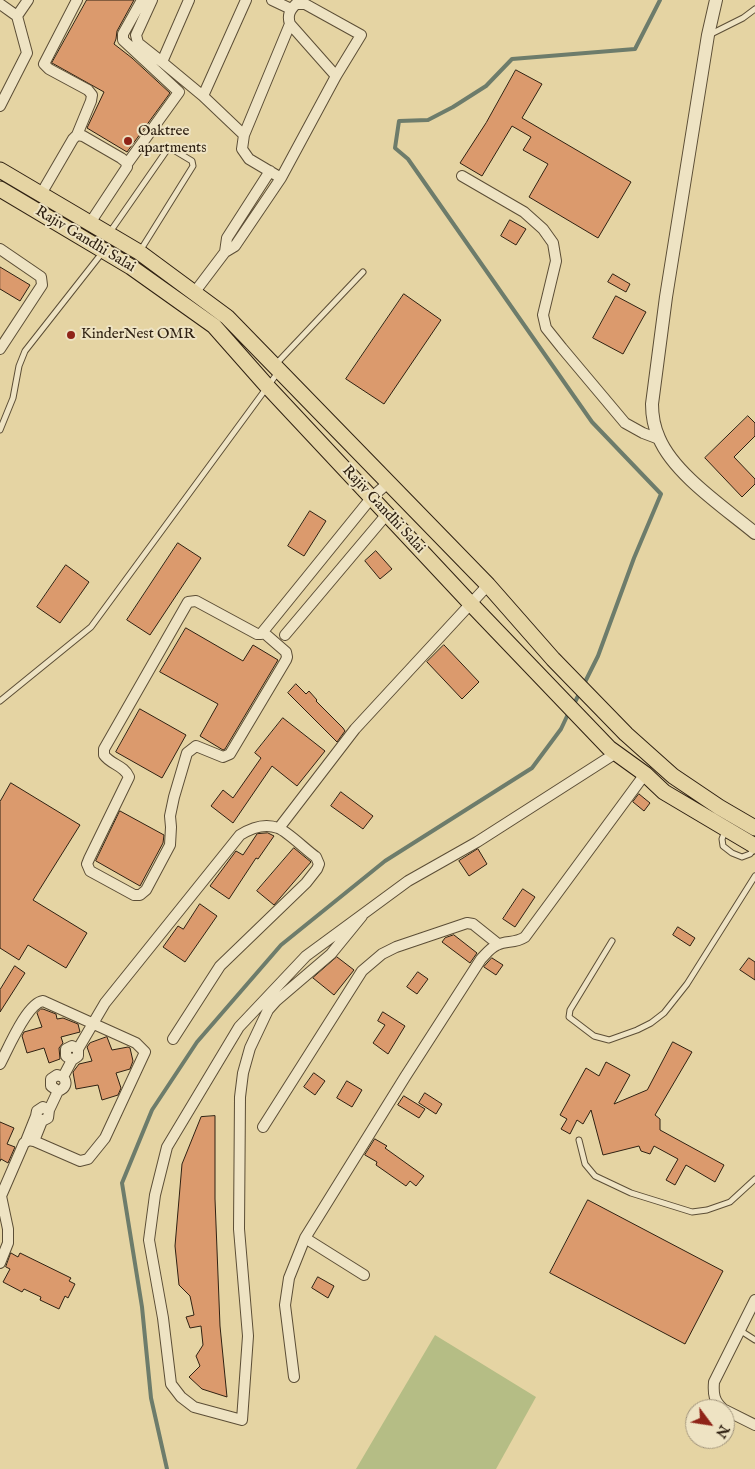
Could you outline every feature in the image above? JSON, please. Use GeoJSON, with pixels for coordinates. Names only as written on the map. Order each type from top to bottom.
{"type":"FeatureCollection","features":[{"type":"Feature","properties":{"kind":"main road","name":"Rajiv Gandhi Salai"},"geometry":{"type":"LineString","coordinates":[[0,170],[139,252],[227,318],[488,585],[553,659],[626,734],[673,776],[719,807],[755,828]]}},
{"type":"Feature","properties":{"kind":"main road","name":"Rajiv Gandhi Salai"},"geometry":{"type":"LineString","coordinates":[[0,189],[131,267],[214,326],[267,386],[470,603],[612,751],[645,774],[664,792],[755,846]]}},
{"type":"Feature","properties":{"kind":"street"},"geometry":{"type":"LineString","coordinates":[[17,16],[28,0]]}},
{"type":"Feature","properties":{"kind":"street"},"geometry":{"type":"LineString","coordinates":[[41,194],[77,135],[91,101],[92,95],[88,90],[49,69],[44,64],[77,0]]}},
{"type":"Feature","properties":{"kind":"street"},"geometry":{"type":"LineString","coordinates":[[90,223],[127,164],[179,92],[122,40],[142,0]]}},
{"type":"Feature","properties":{"kind":"street"},"geometry":{"type":"LineString","coordinates":[[152,0],[136,35],[138,43],[203,96],[244,135]]}},
{"type":"Feature","properties":{"kind":"street"},"geometry":{"type":"LineString","coordinates":[[162,62],[189,0]]}},
{"type":"Feature","properties":{"kind":"street"},"geometry":{"type":"LineString","coordinates":[[203,96],[246,0]]}},
{"type":"Feature","properties":{"kind":"street"},"geometry":{"type":"LineString","coordinates":[[272,0],[290,9]]}},
{"type":"Feature","properties":{"kind":"street"},"geometry":{"type":"LineString","coordinates":[[716,0],[708,36],[666,297],[652,404],[653,420],[659,439],[670,457],[686,475],[755,533]]}},
{"type":"Feature","properties":{"kind":"street"},"geometry":{"type":"LineString","coordinates":[[0,4],[17,16],[27,53],[0,106]]}},
{"type":"Feature","properties":{"kind":"street"},"geometry":{"type":"LineString","coordinates":[[194,293],[225,252],[235,246],[281,178],[336,76],[362,35],[305,4],[296,4],[290,9],[288,18],[290,24],[336,76]]}},
{"type":"Feature","properties":{"kind":"street"},"geometry":{"type":"LineString","coordinates":[[281,178],[249,159],[242,149],[244,135],[290,24]]}},
{"type":"Feature","properties":{"kind":"street"},"geometry":{"type":"LineString","coordinates":[[77,135],[83,136],[121,158],[127,164]]}},
{"type":"Feature","properties":{"kind":"street"},"geometry":{"type":"LineString","coordinates":[[225,252],[227,238],[270,171]]}},
{"type":"Feature","properties":{"kind":"street"},"geometry":{"type":"LineString","coordinates":[[462,176],[524,212],[543,229],[553,243],[556,261],[544,315],[546,328],[625,422],[642,433],[659,439]]}},
{"type":"Feature","properties":{"kind":"street"},"geometry":{"type":"LineString","coordinates":[[0,249],[41,277],[42,285],[0,350]]}},
{"type":"Feature","properties":{"kind":"street"},"geometry":{"type":"LineString","coordinates":[[263,632],[286,652],[288,657],[230,754],[223,757],[196,746],[187,753],[170,816],[170,845],[146,890],[140,895],[134,895],[90,871],[87,864],[89,859],[129,777],[123,768],[106,758],[104,749],[188,602],[196,601],[257,634],[263,632],[372,498],[388,483]]}},
{"type":"Feature","properties":{"kind":"street"},"geometry":{"type":"LineString","coordinates":[[285,635],[387,514]]}},
{"type":"Feature","properties":{"kind":"street"},"geometry":{"type":"LineString","coordinates":[[279,828],[354,729],[488,585]]}},
{"type":"Feature","properties":{"kind":"street"},"geometry":{"type":"LineString","coordinates":[[362,916],[331,954],[276,1001],[260,1024],[250,1048],[243,1073],[240,1097],[239,1229],[248,1336],[242,1420],[194,1407],[181,1397],[172,1384],[163,1318],[149,1240],[155,1195],[167,1147],[239,1027],[306,956],[408,881],[477,842],[612,751]]}},
{"type":"Feature","properties":{"kind":"street"},"geometry":{"type":"LineString","coordinates":[[294,1378],[285,1305],[289,1278],[305,1238],[405,1077],[481,960],[489,950],[498,944],[517,942],[526,936],[645,774]]}},
{"type":"Feature","properties":{"kind":"street"},"geometry":{"type":"LineString","coordinates":[[0,1263],[8,1243],[8,1229],[0,1195],[30,1141],[39,1118],[48,1118],[46,1109],[55,1089],[62,1090],[65,1086],[66,1082],[60,1076],[69,1058],[78,1056],[75,1047],[90,1023],[240,835],[247,830],[260,826],[279,828],[316,857],[319,864],[317,869],[306,883],[220,966],[173,1039]]}},
{"type":"Feature","properties":{"kind":"street"},"geometry":{"type":"LineString","coordinates":[[264,1126],[362,971],[372,961],[396,947],[467,923],[473,924],[498,944]]}},
{"type":"Feature","properties":{"kind":"street"},"geometry":{"type":"LineString","coordinates":[[0,1064],[27,1012],[38,1001],[49,1002],[90,1023],[136,1043],[146,1052],[106,1138],[91,1157],[85,1161],[80,1161],[30,1141]]}},
{"type":"Feature","properties":{"kind":"street"},"geometry":{"type":"LineString","coordinates":[[305,1238],[364,1275]]}},
{"type":"Feature","properties":{"kind":"street"},"geometry":{"type":"LineString","coordinates":[[715,1399],[713,1394],[714,1382],[755,1300]]}},
{"type":"Feature","properties":{"kind":"street"},"geometry":{"type":"LineString","coordinates":[[735,1415],[755,1425]]}},
{"type":"Feature","properties":{"kind":"lane"},"geometry":{"type":"LineString","coordinates":[[708,36],[743,18],[755,8]]}},
{"type":"Feature","properties":{"kind":"lane"},"geometry":{"type":"LineString","coordinates":[[108,234],[165,152],[169,149],[175,150],[192,162],[193,165],[139,252]]}},
{"type":"Feature","properties":{"kind":"lane"},"geometry":{"type":"LineString","coordinates":[[0,430],[13,398],[19,366],[25,351],[104,251]]}},
{"type":"Feature","properties":{"kind":"lane"},"geometry":{"type":"LineString","coordinates":[[0,701],[91,627],[267,386],[276,369],[363,272]]}},
{"type":"Feature","properties":{"kind":"lane"},"geometry":{"type":"LineString","coordinates":[[612,941],[570,1010],[570,1017],[594,1036],[609,1040],[637,1030],[651,1023],[664,1013],[687,984],[755,876]]}},
{"type":"Feature","properties":{"kind":"lane"},"geometry":{"type":"LineString","coordinates":[[579,1140],[584,1164],[595,1176],[631,1193],[692,1212],[708,1210],[730,1202],[755,1178]]}},
{"type":"Feature","properties":{"kind":"lane"},"geometry":{"type":"LineString","coordinates":[[741,1331],[755,1340]]}},
{"type":"Feature","properties":{"kind":"green space"},"geometry":{"type":"Polygon","coordinates":[[[435,1335],[536,1397],[496,1469],[356,1469],[435,1335]]]}},
{"type":"Feature","properties":{"kind":"building"},"geometry":{"type":"Polygon","coordinates":[[[87,0],[134,0],[117,31],[114,44],[170,93],[127,152],[87,128],[104,92],[52,63],[87,0]]]}},
{"type":"Feature","properties":{"kind":"building"},"geometry":{"type":"Polygon","coordinates":[[[516,70],[542,84],[522,118],[631,182],[598,238],[529,197],[548,164],[523,150],[531,137],[512,126],[482,176],[460,163],[486,123],[516,70]]]}},
{"type":"Feature","properties":{"kind":"building"},"geometry":{"type":"Polygon","coordinates":[[[510,220],[526,229],[516,245],[501,236],[510,220]]]}},
{"type":"Feature","properties":{"kind":"building"},"geometry":{"type":"Polygon","coordinates":[[[0,267],[30,285],[20,301],[0,289],[0,267]]]}},
{"type":"Feature","properties":{"kind":"building"},"geometry":{"type":"Polygon","coordinates":[[[613,274],[630,284],[626,292],[608,282],[613,274]]]}},
{"type":"Feature","properties":{"kind":"building"},"geometry":{"type":"Polygon","coordinates":[[[404,294],[441,320],[384,404],[346,379],[404,294]]]}},
{"type":"Feature","properties":{"kind":"building"},"geometry":{"type":"Polygon","coordinates":[[[616,296],[646,312],[623,354],[593,338],[616,296]]]}},
{"type":"Feature","properties":{"kind":"building"},"geometry":{"type":"Polygon","coordinates":[[[748,416],[755,423],[755,436],[734,457],[755,479],[755,484],[742,497],[705,458],[748,416]]]}},
{"type":"Feature","properties":{"kind":"building"},"geometry":{"type":"Polygon","coordinates":[[[310,511],[326,521],[304,556],[288,546],[310,511]]]}},
{"type":"Feature","properties":{"kind":"building"},"geometry":{"type":"Polygon","coordinates":[[[178,543],[201,558],[150,635],[127,620],[178,543]]]}},
{"type":"Feature","properties":{"kind":"building"},"geometry":{"type":"Polygon","coordinates":[[[376,551],[392,569],[380,579],[365,561],[376,551]]]}},
{"type":"Feature","properties":{"kind":"building"},"geometry":{"type":"Polygon","coordinates":[[[66,565],[89,582],[60,623],[37,607],[66,565]]]}},
{"type":"Feature","properties":{"kind":"building"},"geometry":{"type":"Polygon","coordinates":[[[186,628],[243,661],[253,645],[278,660],[223,750],[200,736],[218,704],[160,672],[186,628]]]}},
{"type":"Feature","properties":{"kind":"building"},"geometry":{"type":"Polygon","coordinates":[[[444,645],[479,682],[462,699],[427,662],[444,645]]]}},
{"type":"Feature","properties":{"kind":"building"},"geometry":{"type":"Polygon","coordinates":[[[296,684],[306,694],[309,691],[316,701],[343,728],[345,731],[337,742],[288,693],[296,684]]]}},
{"type":"Feature","properties":{"kind":"building"},"geometry":{"type":"Polygon","coordinates":[[[140,709],[186,735],[162,778],[116,752],[140,709]]]}},
{"type":"Feature","properties":{"kind":"building"},"geometry":{"type":"Polygon","coordinates":[[[283,718],[325,751],[297,786],[272,766],[233,823],[211,806],[223,790],[233,798],[261,758],[255,753],[283,718]]]}},
{"type":"Feature","properties":{"kind":"building"},"geometry":{"type":"Polygon","coordinates":[[[11,783],[80,825],[33,900],[87,933],[66,968],[28,945],[19,960],[0,948],[0,802],[11,783]]]}},
{"type":"Feature","properties":{"kind":"building"},"geometry":{"type":"Polygon","coordinates":[[[341,792],[373,816],[363,829],[331,806],[341,792]]]}},
{"type":"Feature","properties":{"kind":"building"},"geometry":{"type":"Polygon","coordinates":[[[639,794],[650,803],[644,811],[633,802],[639,794]]]}},
{"type":"Feature","properties":{"kind":"building"},"geometry":{"type":"Polygon","coordinates":[[[120,811],[164,835],[163,843],[140,886],[96,861],[120,811]]]}},
{"type":"Feature","properties":{"kind":"building"},"geometry":{"type":"Polygon","coordinates":[[[268,833],[274,836],[258,859],[256,858],[229,899],[210,886],[236,851],[243,855],[257,834],[268,833]]]}},
{"type":"Feature","properties":{"kind":"building"},"geometry":{"type":"Polygon","coordinates":[[[294,848],[311,862],[274,905],[257,891],[294,848]]]}},
{"type":"Feature","properties":{"kind":"building"},"geometry":{"type":"Polygon","coordinates":[[[478,849],[487,864],[469,876],[459,861],[478,849]]]}},
{"type":"Feature","properties":{"kind":"building"},"geometry":{"type":"Polygon","coordinates":[[[523,889],[535,897],[515,927],[503,919],[523,889]]]}},
{"type":"Feature","properties":{"kind":"building"},"geometry":{"type":"Polygon","coordinates":[[[200,904],[217,916],[185,962],[163,947],[178,926],[183,929],[200,904]]]}},
{"type":"Feature","properties":{"kind":"building"},"geometry":{"type":"Polygon","coordinates":[[[678,927],[695,938],[690,946],[673,935],[678,927]]]}},
{"type":"Feature","properties":{"kind":"building"},"geometry":{"type":"Polygon","coordinates":[[[454,935],[477,953],[470,963],[442,942],[445,938],[454,935]]]}},
{"type":"Feature","properties":{"kind":"building"},"geometry":{"type":"Polygon","coordinates":[[[337,957],[354,970],[334,995],[313,978],[337,957]]]}},
{"type":"Feature","properties":{"kind":"building"},"geometry":{"type":"Polygon","coordinates":[[[492,958],[503,965],[496,975],[484,967],[492,958]]]}},
{"type":"Feature","properties":{"kind":"building"},"geometry":{"type":"Polygon","coordinates":[[[749,958],[755,962],[755,980],[740,970],[749,958]]]}},
{"type":"Feature","properties":{"kind":"building"},"geometry":{"type":"Polygon","coordinates":[[[15,966],[25,973],[0,1012],[0,990],[15,966]]]}},
{"type":"Feature","properties":{"kind":"building"},"geometry":{"type":"Polygon","coordinates":[[[418,972],[428,979],[417,994],[407,987],[418,972]]]}},
{"type":"Feature","properties":{"kind":"building"},"geometry":{"type":"Polygon","coordinates":[[[41,1009],[56,1014],[57,1019],[63,1018],[78,1024],[80,1032],[61,1037],[63,1043],[59,1048],[60,1059],[49,1063],[44,1048],[27,1053],[22,1036],[24,1032],[42,1027],[37,1013],[41,1009]]]}},
{"type":"Feature","properties":{"kind":"building"},"geometry":{"type":"Polygon","coordinates":[[[383,1012],[405,1026],[388,1054],[373,1043],[385,1025],[378,1021],[383,1012]]]}},
{"type":"Feature","properties":{"kind":"building"},"geometry":{"type":"Polygon","coordinates":[[[107,1037],[112,1050],[130,1048],[133,1061],[130,1069],[116,1073],[121,1088],[118,1095],[102,1100],[98,1085],[76,1089],[73,1072],[79,1064],[92,1061],[87,1047],[90,1043],[107,1037]]]}},
{"type":"Feature","properties":{"kind":"building"},"geometry":{"type":"Polygon","coordinates":[[[673,1042],[692,1052],[655,1115],[660,1119],[660,1130],[724,1165],[715,1182],[686,1165],[675,1185],[666,1180],[678,1159],[654,1146],[650,1154],[641,1151],[639,1146],[603,1155],[591,1110],[583,1124],[577,1120],[570,1134],[561,1129],[567,1119],[560,1115],[586,1068],[599,1076],[606,1062],[630,1075],[614,1104],[647,1090],[673,1042]]]}},
{"type":"Feature","properties":{"kind":"building"},"geometry":{"type":"Polygon","coordinates":[[[314,1073],[325,1081],[315,1095],[304,1087],[314,1073]]]}},
{"type":"Feature","properties":{"kind":"building"},"geometry":{"type":"Polygon","coordinates":[[[347,1081],[362,1090],[352,1107],[337,1098],[347,1081]]]}},
{"type":"Feature","properties":{"kind":"building"},"geometry":{"type":"Polygon","coordinates":[[[425,1093],[442,1104],[436,1114],[419,1103],[425,1093]]]}},
{"type":"Feature","properties":{"kind":"building"},"geometry":{"type":"Polygon","coordinates":[[[404,1096],[425,1109],[419,1118],[398,1105],[404,1096]]]}},
{"type":"Feature","properties":{"kind":"building"},"geometry":{"type":"Polygon","coordinates":[[[215,1116],[215,1199],[220,1326],[227,1397],[202,1389],[189,1377],[200,1366],[196,1356],[203,1345],[201,1326],[190,1328],[186,1317],[194,1315],[190,1296],[179,1285],[175,1246],[182,1164],[201,1117],[215,1116]]]}},
{"type":"Feature","properties":{"kind":"building"},"geometry":{"type":"Polygon","coordinates":[[[0,1122],[14,1128],[7,1144],[15,1147],[8,1163],[1,1159],[0,1161],[0,1122]]]}},
{"type":"Feature","properties":{"kind":"building"},"geometry":{"type":"Polygon","coordinates":[[[375,1139],[387,1146],[385,1148],[424,1176],[416,1186],[410,1181],[406,1186],[376,1165],[377,1162],[365,1155],[375,1139]]]}},
{"type":"Feature","properties":{"kind":"building"},"geometry":{"type":"Polygon","coordinates":[[[588,1200],[723,1271],[685,1344],[550,1273],[588,1200]]]}},
{"type":"Feature","properties":{"kind":"building"},"geometry":{"type":"Polygon","coordinates":[[[11,1253],[18,1257],[20,1253],[71,1278],[69,1281],[75,1284],[68,1298],[65,1296],[59,1309],[40,1300],[41,1297],[24,1289],[22,1292],[3,1282],[10,1269],[6,1267],[11,1253]]]}},
{"type":"Feature","properties":{"kind":"building"},"geometry":{"type":"Polygon","coordinates":[[[318,1277],[334,1286],[328,1298],[312,1288],[318,1277]]]}},
{"type":"Feature","properties":{"kind":"waterway"},"geometry":{"type":"LineString","coordinates":[[583,686],[598,656],[634,558],[661,494],[592,422],[408,159],[395,148],[399,121],[428,120],[453,107],[486,86],[512,59],[635,49],[660,0]]}},
{"type":"Feature","properties":{"kind":"waterway"},"geometry":{"type":"LineString","coordinates":[[573,706],[580,692]]}},
{"type":"Feature","properties":{"kind":"waterway"},"geometry":{"type":"LineString","coordinates":[[167,1469],[151,1398],[142,1307],[122,1183],[152,1110],[197,1042],[281,945],[385,861],[532,768],[561,729],[569,712]]}},
{"type":"Feature","properties":{"kind":"place","name":"Oaktree apartments"},"geometry":{"type":"Point","coordinates":[128,141]}},
{"type":"Feature","properties":{"kind":"place","name":"KinderNest OMR"},"geometry":{"type":"Point","coordinates":[71,335]}}]}
